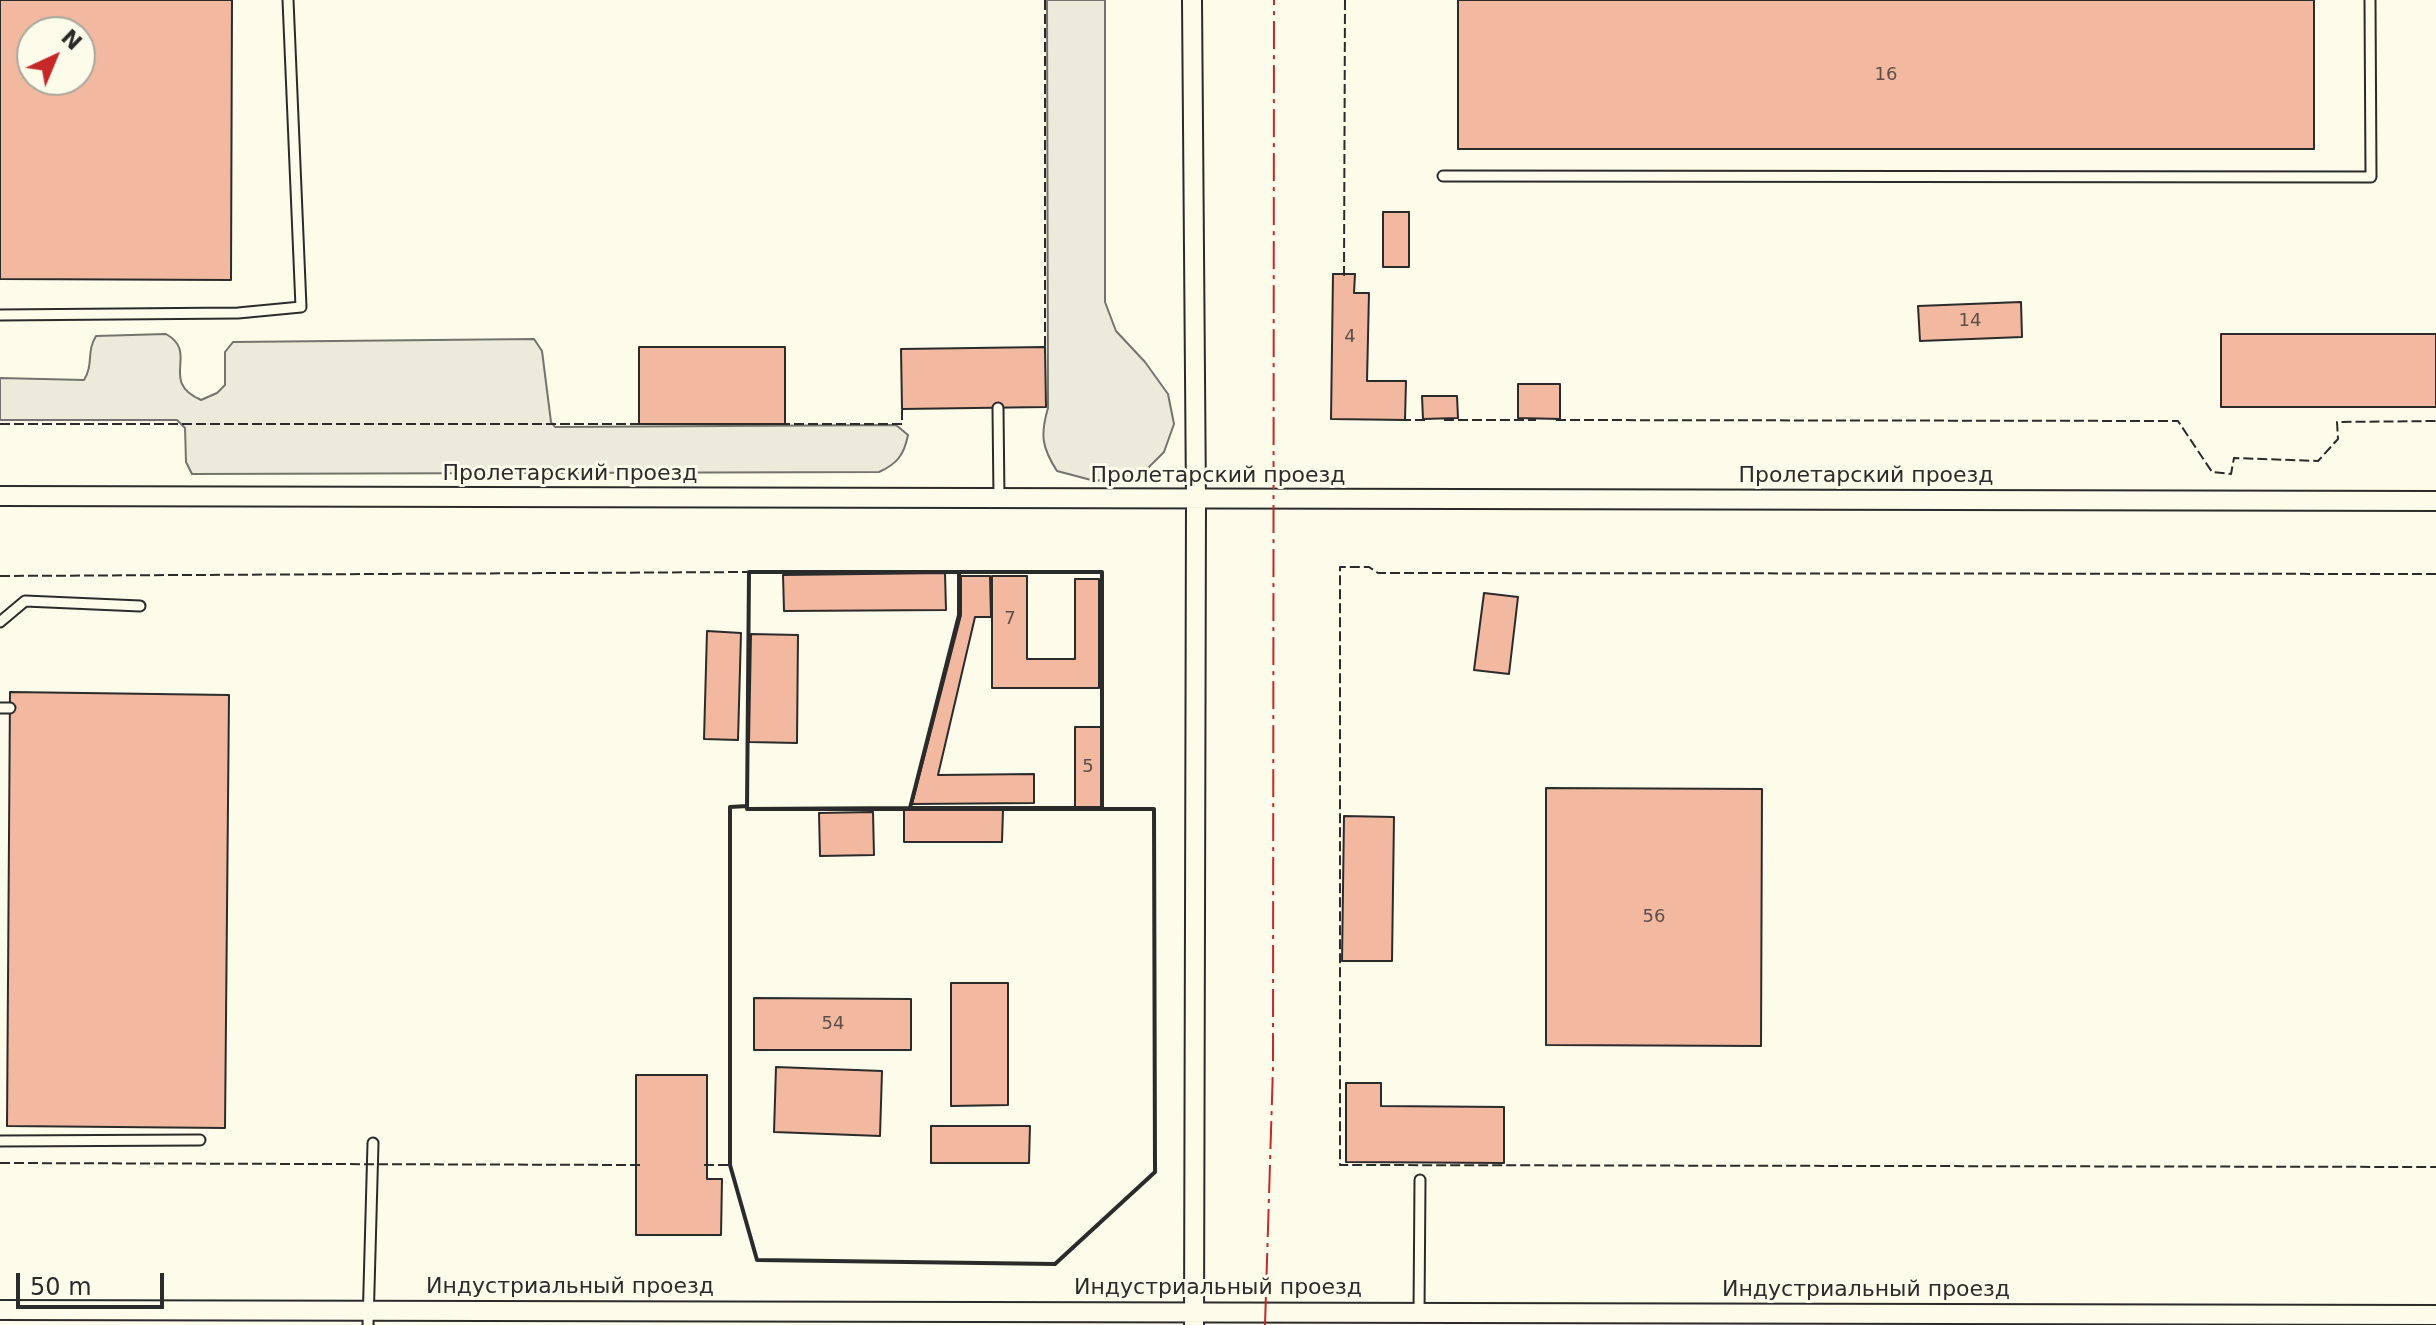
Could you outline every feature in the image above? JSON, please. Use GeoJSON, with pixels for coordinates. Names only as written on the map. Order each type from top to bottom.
{"type":"FeatureCollection","features":[{"type":"Feature","properties":{"kind":"street"},"geometry":{"type":"LineString","coordinates":[[1192,0],[1196,500],[1194,1319]]}},
{"type":"Feature","properties":{"kind":"street","name":"Пролетарский проезд"},"geometry":{"type":"LineString","coordinates":[[0,496],[2436,501]]}},
{"type":"Feature","properties":{"kind":"street","name":"Индустриальный проезд"},"geometry":{"type":"LineString","coordinates":[[0,1310],[93,1318],[1194,1319],[1419,1313],[1495,1319],[2291,1320],[2436,1315]]}},
{"type":"Feature","properties":{"kind":"lane"},"geometry":{"type":"LineString","coordinates":[[0,315],[238,313],[301,307],[288,0]]}},
{"type":"Feature","properties":{"kind":"lane"},"geometry":{"type":"LineString","coordinates":[[1443,176],[2371,177],[2370,0]]}},
{"type":"Feature","properties":{"kind":"lane"},"geometry":{"type":"LineString","coordinates":[[998,408],[999,499]]}},
{"type":"Feature","properties":{"kind":"lane"},"geometry":{"type":"LineString","coordinates":[[0,622],[25,601],[140,606]]}},
{"type":"Feature","properties":{"kind":"lane"},"geometry":{"type":"LineString","coordinates":[[0,1141],[200,1140]]}},
{"type":"Feature","properties":{"kind":"lane"},"geometry":{"type":"LineString","coordinates":[[368,1318],[373,1143]]}},
{"type":"Feature","properties":{"kind":"lane"},"geometry":{"type":"LineString","coordinates":[[1419,1313],[1420,1180]]}},
{"type":"Feature","properties":{"kind":"shaded area"},"geometry":{"type":"Polygon","coordinates":[[[1047,0],[1105,0],[1105,302],[1116,331],[1145,362],[1168,394],[1174,424],[1164,452],[1142,474],[1095,481],[1057,471],[1044,441],[1048,408],[1047,0]]]}},
{"type":"Feature","properties":{"kind":"shaded area"},"geometry":{"type":"Polygon","coordinates":[[[166,334],[180,350],[182,384],[201,400],[217,393],[225,385],[225,352],[233,342],[534,339],[542,351],[551,422],[555,427],[896,425],[908,435],[899,458],[879,472],[192,474],[186,462],[185,428],[177,420],[0,420],[0,378],[84,380],[96,336],[166,334]]]}},
{"type":"Feature","properties":{"kind":"building"},"geometry":{"type":"Polygon","coordinates":[[[0,0],[232,0],[231,280],[0,279],[0,0]]]}},
{"type":"Feature","properties":{"kind":"building"},"geometry":{"type":"Polygon","coordinates":[[[1458,0],[2314,0],[2314,149],[1458,149],[1458,0]]]}},
{"type":"Feature","properties":{"kind":"building"},"geometry":{"type":"Polygon","coordinates":[[[1383,212],[1409,212],[1409,267],[1383,267],[1383,212]]]}},
{"type":"Feature","properties":{"kind":"building"},"geometry":{"type":"Polygon","coordinates":[[[1333,274],[1355,274],[1354,293],[1369,293],[1367,381],[1406,381],[1405,420],[1331,419],[1333,274]]]}},
{"type":"Feature","properties":{"kind":"building"},"geometry":{"type":"Polygon","coordinates":[[[2021,302],[2022,337],[1920,341],[1918,306],[2021,302]]]}},
{"type":"Feature","properties":{"kind":"building"},"geometry":{"type":"Polygon","coordinates":[[[2221,334],[2436,334],[2436,407],[2221,407],[2221,334]]]}},
{"type":"Feature","properties":{"kind":"building"},"geometry":{"type":"Polygon","coordinates":[[[639,347],[785,347],[785,424],[639,424],[639,347]]]}},
{"type":"Feature","properties":{"kind":"building"},"geometry":{"type":"Polygon","coordinates":[[[1045,347],[1046,407],[902,409],[901,349],[1045,347]]]}},
{"type":"Feature","properties":{"kind":"building"},"geometry":{"type":"Polygon","coordinates":[[[1518,384],[1560,384],[1560,419],[1518,418],[1518,384]]]}},
{"type":"Feature","properties":{"kind":"building"},"geometry":{"type":"Polygon","coordinates":[[[1422,396],[1457,396],[1458,418],[1423,419],[1422,396]]]}},
{"type":"Feature","properties":{"kind":"building"},"geometry":{"type":"Polygon","coordinates":[[[945,573],[946,610],[784,611],[783,575],[945,573]]]}},
{"type":"Feature","properties":{"kind":"building"},"geometry":{"type":"Polygon","coordinates":[[[961,576],[990,576],[991,617],[975,617],[938,775],[1034,774],[1034,803],[912,804],[961,615],[961,576]]]}},
{"type":"Feature","properties":{"kind":"building"},"geometry":{"type":"Polygon","coordinates":[[[992,576],[1027,576],[1027,659],[1075,659],[1075,579],[1099,579],[1099,688],[992,688],[992,576]]]}},
{"type":"Feature","properties":{"kind":"building"},"geometry":{"type":"Polygon","coordinates":[[[1484,593],[1518,597],[1509,674],[1474,670],[1484,593]]]}},
{"type":"Feature","properties":{"kind":"building"},"geometry":{"type":"Polygon","coordinates":[[[707,631],[741,633],[738,740],[704,739],[707,631]]]}},
{"type":"Feature","properties":{"kind":"building"},"geometry":{"type":"Polygon","coordinates":[[[751,634],[798,635],[797,743],[749,742],[751,634]]]}},
{"type":"Feature","properties":{"kind":"building"},"geometry":{"type":"Polygon","coordinates":[[[10,692],[229,695],[225,1128],[7,1126],[10,692]]]}},
{"type":"Feature","properties":{"kind":"building"},"geometry":{"type":"Polygon","coordinates":[[[1075,727],[1101,727],[1102,807],[1075,807],[1075,727]]]}},
{"type":"Feature","properties":{"kind":"building"},"geometry":{"type":"Polygon","coordinates":[[[1546,788],[1762,789],[1761,1046],[1546,1045],[1546,788]]]}},
{"type":"Feature","properties":{"kind":"building"},"geometry":{"type":"Polygon","coordinates":[[[904,809],[1003,810],[1002,842],[904,842],[904,809]]]}},
{"type":"Feature","properties":{"kind":"building"},"geometry":{"type":"Polygon","coordinates":[[[873,812],[874,855],[820,856],[819,813],[873,812]]]}},
{"type":"Feature","properties":{"kind":"building"},"geometry":{"type":"Polygon","coordinates":[[[1344,816],[1394,817],[1392,961],[1342,961],[1344,816]]]}},
{"type":"Feature","properties":{"kind":"building"},"geometry":{"type":"Polygon","coordinates":[[[951,983],[1008,983],[1008,1105],[951,1106],[951,983]]]}},
{"type":"Feature","properties":{"kind":"building"},"geometry":{"type":"Polygon","coordinates":[[[754,998],[911,999],[911,1050],[754,1050],[754,998]]]}},
{"type":"Feature","properties":{"kind":"building"},"geometry":{"type":"Polygon","coordinates":[[[776,1067],[882,1071],[880,1136],[774,1132],[776,1067]]]}},
{"type":"Feature","properties":{"kind":"building"},"geometry":{"type":"Polygon","coordinates":[[[636,1075],[707,1075],[707,1179],[722,1179],[721,1235],[636,1235],[636,1075]]]}},
{"type":"Feature","properties":{"kind":"building"},"geometry":{"type":"Polygon","coordinates":[[[1346,1083],[1381,1083],[1381,1106],[1504,1107],[1504,1163],[1346,1162],[1346,1083]]]}},
{"type":"Feature","properties":{"kind":"building"},"geometry":{"type":"Polygon","coordinates":[[[931,1126],[1030,1126],[1029,1163],[931,1163],[931,1126]]]}},
{"type":"Feature","properties":{"kind":"fence"},"geometry":{"type":"LineString","coordinates":[[1045,0],[1045,353]]}},
{"type":"Feature","properties":{"kind":"fence"},"geometry":{"type":"LineString","coordinates":[[1345,0],[1344,275],[1348,275]]}},
{"type":"Feature","properties":{"kind":"fence"},"geometry":{"type":"LineString","coordinates":[[780,424],[902,424],[902,409],[905,409]]}},
{"type":"Feature","properties":{"kind":"fence"},"geometry":{"type":"LineString","coordinates":[[1405,416],[1405,420],[1428,420]]}},
{"type":"Feature","properties":{"kind":"fence"},"geometry":{"type":"LineString","coordinates":[[1444,420],[1536,420]]}},
{"type":"Feature","properties":{"kind":"fence"},"geometry":{"type":"LineString","coordinates":[[1556,420],[2178,421],[2212,472],[2231,474],[2234,458],[2318,461],[2338,439],[2337,422],[2436,421]]}},
{"type":"Feature","properties":{"kind":"fence"},"geometry":{"type":"LineString","coordinates":[[0,424],[644,424]]}},
{"type":"Feature","properties":{"kind":"fence"},"geometry":{"type":"LineString","coordinates":[[2436,574],[1378,573],[1369,567],[1340,567],[1340,1165],[2436,1167]]}},
{"type":"Feature","properties":{"kind":"fence"},"geometry":{"type":"LineString","coordinates":[[0,576],[749,572],[749,647]]}},
{"type":"Feature","properties":{"kind":"fence"},"geometry":{"type":"LineString","coordinates":[[704,1165],[730,1165],[730,807],[747,806],[748,739]]}},
{"type":"Feature","properties":{"kind":"fence"},"geometry":{"type":"LineString","coordinates":[[0,1163],[640,1165]]}},
{"type":"Feature","properties":{"kind":"wall"},"geometry":{"type":"LineString","coordinates":[[749,572],[959,572],[959,615],[910,808],[747,809],[749,572]]}},
{"type":"Feature","properties":{"kind":"wall"},"geometry":{"type":"LineString","coordinates":[[959,572],[1102,572],[1102,808],[910,808],[959,615],[959,572]]}},
{"type":"Feature","properties":{"kind":"wall"},"geometry":{"type":"LineString","coordinates":[[747,806],[747,809],[1154,809],[1155,1172],[1055,1264],[757,1260],[730,1165],[730,807],[747,806]]}},
{"type":"Feature","properties":{"kind":"power"},"geometry":{"type":"LineString","coordinates":[[1265,1325],[1273,1067],[1274,0]]}}]}
